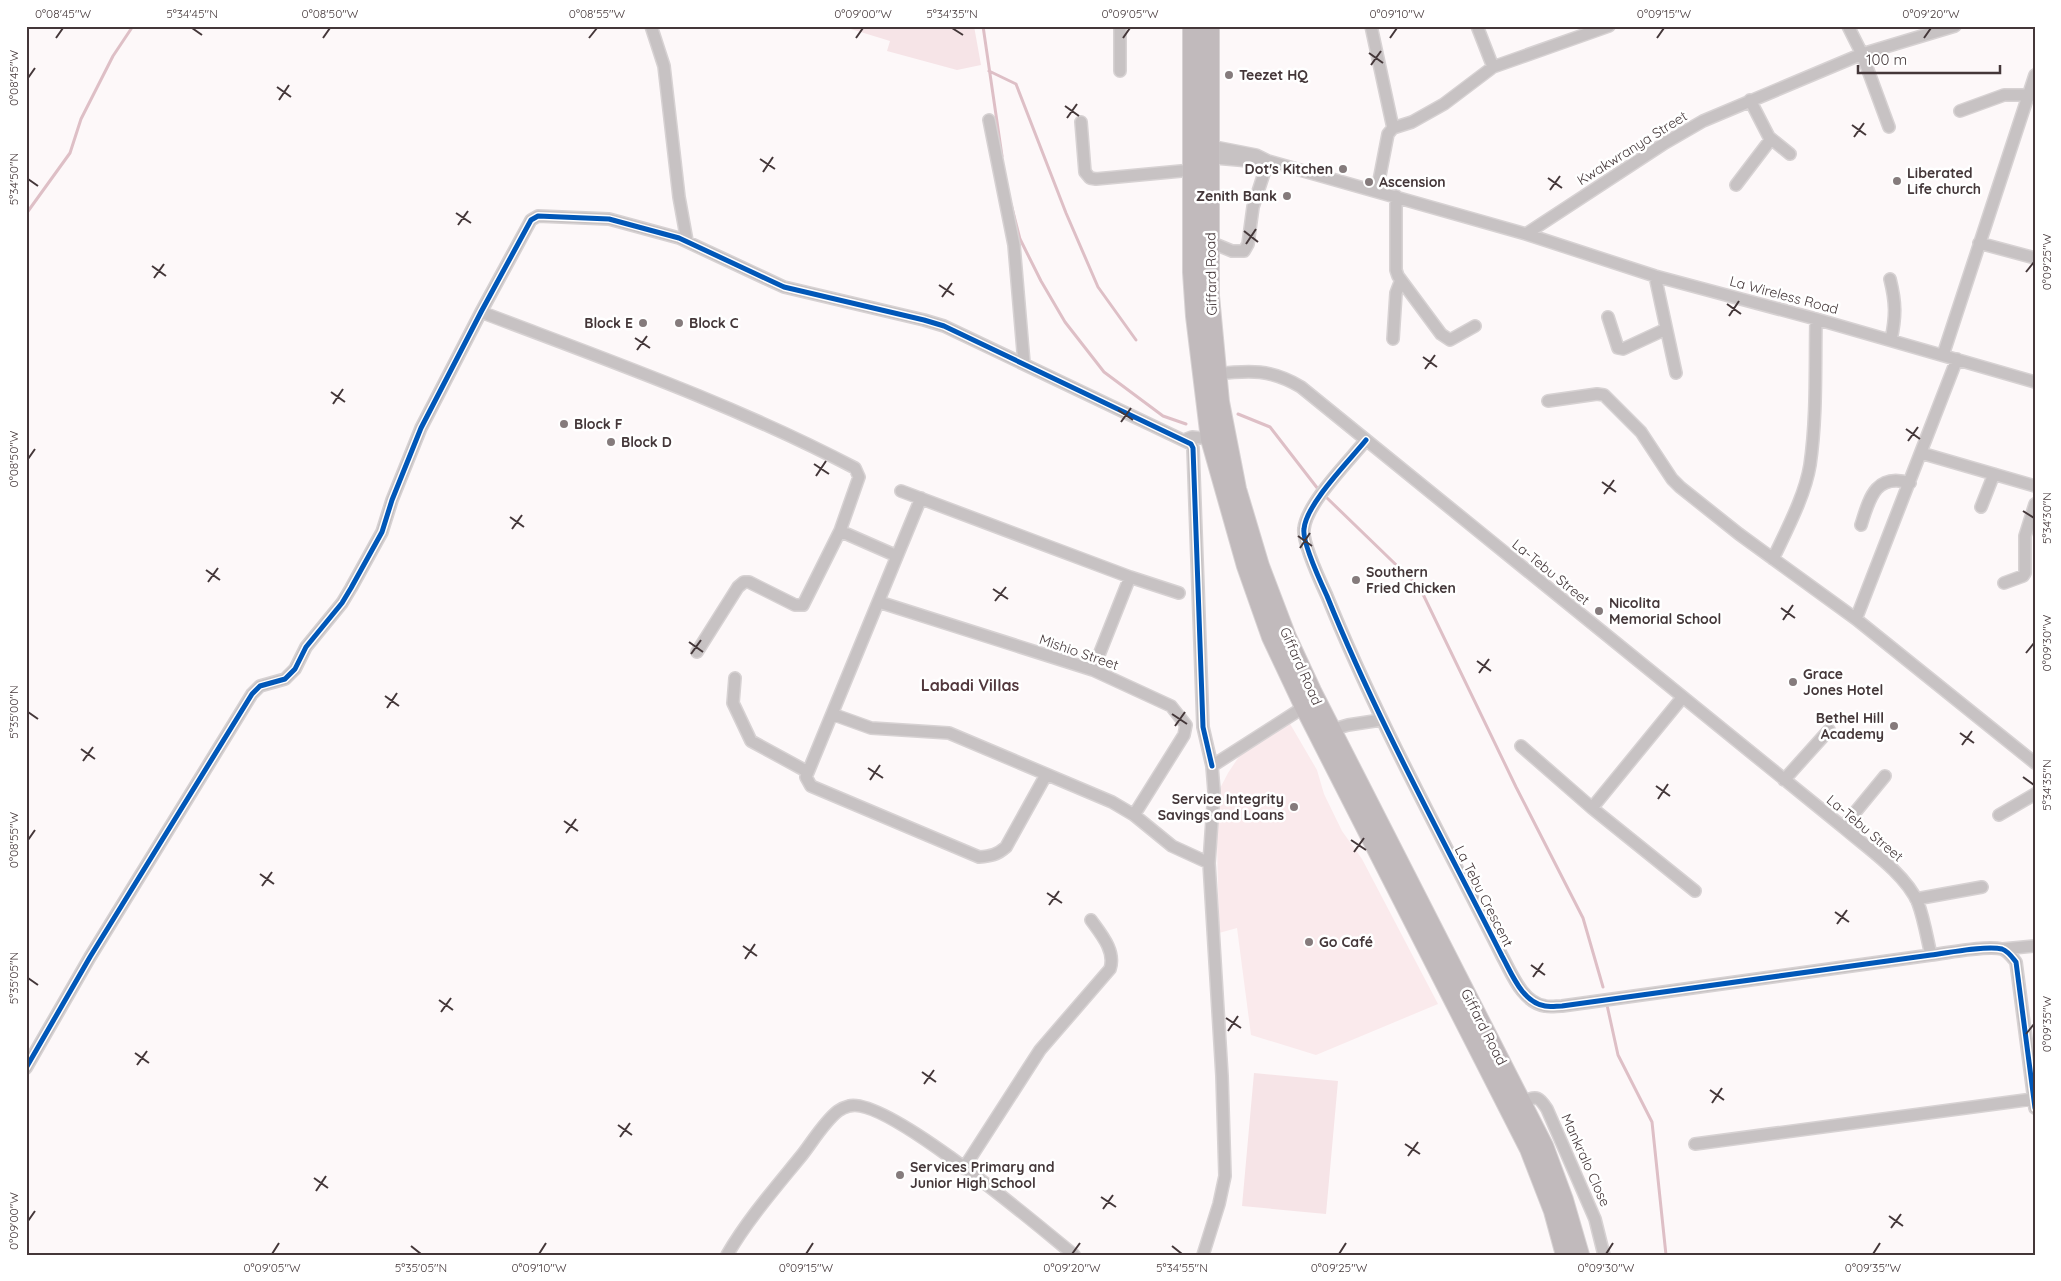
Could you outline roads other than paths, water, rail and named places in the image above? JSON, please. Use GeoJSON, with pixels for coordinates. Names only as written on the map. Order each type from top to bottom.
{"type":"FeatureCollection","features":[{"type":"Feature","properties":{"kind":"main road","name":"Giffard Road"},"geometry":{"type":"LineString","coordinates":[[1192,26],[1199,154],[1210,242],[1210,296],[1216,374],[1237,489],[1260,566],[1288,638],[1331,730],[1544,1146],[1564,1200],[1580,1255]]}},
{"type":"Feature","properties":{"kind":"main road","name":"Giffard Road"},"geometry":{"type":"LineString","coordinates":[[1210,26],[1199,154],[1192,272],[1195,316],[1210,439],[1246,566],[1271,637],[1304,707],[1529,1149],[1553,1211],[1564,1255]]}},
{"type":"Feature","properties":{"kind":"street"},"geometry":{"type":"LineString","coordinates":[[651,26],[664,66],[679,197],[687,241]]}},
{"type":"Feature","properties":{"kind":"street"},"geometry":{"type":"LineString","coordinates":[[1120,26],[1120,71]]}},
{"type":"Feature","properties":{"kind":"street"},"geometry":{"type":"LineString","coordinates":[[1371,26],[1393,128]]}},
{"type":"Feature","properties":{"kind":"street"},"geometry":{"type":"LineString","coordinates":[[1477,26],[1493,67]]}},
{"type":"Feature","properties":{"kind":"street"},"geometry":{"type":"LineString","coordinates":[[1377,191],[1388,134],[1393,128],[1412,122],[1444,104],[1493,67],[1609,26]]}},
{"type":"Feature","properties":{"kind":"street"},"geometry":{"type":"LineString","coordinates":[[1848,26],[1862,54],[1889,126]]}},
{"type":"Feature","properties":{"kind":"street","name":"Kwakwranya Street"},"geometry":{"type":"LineString","coordinates":[[1526,234],[1665,143],[1703,121],[1862,54],[1955,26]]}},
{"type":"Feature","properties":{"kind":"street"},"geometry":{"type":"LineString","coordinates":[[1943,355],[2031,95],[2035,74]]}},
{"type":"Feature","properties":{"kind":"street"},"geometry":{"type":"LineString","coordinates":[[1960,111],[2004,95],[2031,95]]}},
{"type":"Feature","properties":{"kind":"street"},"geometry":{"type":"LineString","coordinates":[[1750,100],[1771,139],[1790,154]]}},
{"type":"Feature","properties":{"kind":"street"},"geometry":{"type":"LineString","coordinates":[[989,120],[1014,245],[1024,363]]}},
{"type":"Feature","properties":{"kind":"street"},"geometry":{"type":"LineString","coordinates":[[1082,122],[1086,172],[1090,178],[1096,179],[1199,154],[1255,162],[1268,161],[1526,234]]}},
{"type":"Feature","properties":{"kind":"street"},"geometry":{"type":"LineString","coordinates":[[1736,185],[1771,139]]}},
{"type":"Feature","properties":{"kind":"street"},"geometry":{"type":"LineString","coordinates":[[1210,242],[1232,251],[1244,251],[1248,244],[1253,206],[1268,161]]}},
{"type":"Feature","properties":{"kind":"street"},"geometry":{"type":"LineString","coordinates":[[1396,196],[1396,270],[1401,280],[1441,334],[1450,340],[1475,326]]}},
{"type":"Feature","properties":{"kind":"street"},"geometry":{"type":"LineString","coordinates":[[26,1068],[90,957],[252,694],[260,686],[285,679],[295,669],[306,647],[342,603],[351,588],[382,532],[392,500],[421,428],[531,220],[538,216],[609,219],[687,241],[784,287],[944,326],[1191,444],[1193,448],[1203,726],[1212,766],[1214,792],[1209,863],[1222,1076],[1225,1167],[1219,1204],[1203,1255]]}},
{"type":"Feature","properties":{"kind":"street","name":"La Wireless Road"},"geometry":{"type":"LineString","coordinates":[[1526,234],[1655,276],[1816,319],[2035,382]]}},
{"type":"Feature","properties":{"kind":"street"},"geometry":{"type":"LineString","coordinates":[[1980,243],[2035,258]]}},
{"type":"Feature","properties":{"kind":"street"},"geometry":{"type":"LineString","coordinates":[[1655,276],[1676,372]]}},
{"type":"Feature","properties":{"kind":"street"},"geometry":{"type":"LineString","coordinates":[[1890,279],[1895,300],[1896,320],[1890,340]]}},
{"type":"Feature","properties":{"kind":"street"},"geometry":{"type":"LineString","coordinates":[[1393,339],[1396,293],[1401,280]]}},
{"type":"Feature","properties":{"kind":"street"},"geometry":{"type":"LineString","coordinates":[[481,312],[656,379],[802,440],[855,468],[859,477],[840,531],[803,604],[795,605],[749,582],[744,582],[738,587],[697,652]]}},
{"type":"Feature","properties":{"kind":"street"},"geometry":{"type":"LineString","coordinates":[[1608,317],[1618,348],[1623,349],[1666,329]]}},
{"type":"Feature","properties":{"kind":"street"},"geometry":{"type":"LineString","coordinates":[[1774,559],[1790,522],[1810,466],[1814,408],[1816,319]]}},
{"type":"Feature","properties":{"kind":"street"},"geometry":{"type":"LineString","coordinates":[[1856,619],[1957,359]]}},
{"type":"Feature","properties":{"kind":"street","name":"La-Tebu Street"},"geometry":{"type":"LineString","coordinates":[[1216,374],[1252,371],[1276,375],[1301,387],[1843,827],[1897,875],[1912,892],[1916,899],[1931,955]]}},
{"type":"Feature","properties":{"kind":"street"},"geometry":{"type":"LineString","coordinates":[[1548,401],[1597,394],[1604,395],[1641,432],[1676,483],[1739,534],[1856,619],[2035,763]]}},
{"type":"Feature","properties":{"kind":"street"},"geometry":{"type":"LineString","coordinates":[[1184,440],[1192,437],[1210,439]]}},
{"type":"Feature","properties":{"kind":"street","name":"La Tebu Crescent"},"geometry":{"type":"LineString","coordinates":[[1366,440],[1313,505],[1305,518],[1303,532],[1318,575],[1344,638],[1381,720],[1502,956],[1521,990],[1532,1001],[1546,1006],[1562,1006],[1931,955],[1992,948],[2003,949],[2035,946]]}},
{"type":"Feature","properties":{"kind":"street"},"geometry":{"type":"LineString","coordinates":[[1921,453],[2035,486]]}},
{"type":"Feature","properties":{"kind":"street"},"geometry":{"type":"LineString","coordinates":[[1981,507],[1994,474]]}},
{"type":"Feature","properties":{"kind":"street"},"geometry":{"type":"LineString","coordinates":[[1861,525],[1873,491],[1888,482],[1904,481],[1910,483]]}},
{"type":"Feature","properties":{"kind":"street"},"geometry":{"type":"LineString","coordinates":[[902,491],[1130,577],[1178,593]]}},
{"type":"Feature","properties":{"kind":"street"},"geometry":{"type":"LineString","coordinates":[[921,498],[806,778],[811,786],[979,857],[991,856],[999,853],[1006,847],[1046,775]]}},
{"type":"Feature","properties":{"kind":"street"},"geometry":{"type":"LineString","coordinates":[[2004,583],[2023,576],[2025,573],[2025,536],[2035,504]]}},
{"type":"Feature","properties":{"kind":"street"},"geometry":{"type":"LineString","coordinates":[[840,531],[896,556]]}},
{"type":"Feature","properties":{"kind":"street"},"geometry":{"type":"LineString","coordinates":[[1093,670],[1130,577]]}},
{"type":"Feature","properties":{"kind":"street","name":"Mishio Street"},"geometry":{"type":"LineString","coordinates":[[879,602],[1093,670],[1171,706],[1186,725],[1184,736],[1134,815]]}},
{"type":"Feature","properties":{"kind":"street"},"geometry":{"type":"LineString","coordinates":[[735,678],[733,703],[751,741],[808,772]]}},
{"type":"Feature","properties":{"kind":"street"},"geometry":{"type":"LineString","coordinates":[[1592,808],[1682,698]]}},
{"type":"Feature","properties":{"kind":"street"},"geometry":{"type":"LineString","coordinates":[[1212,766],[1304,707]]}},
{"type":"Feature","properties":{"kind":"street"},"geometry":{"type":"LineString","coordinates":[[832,714],[871,728],[949,733],[1112,802],[1134,815],[1172,846],[1209,863]]}},
{"type":"Feature","properties":{"kind":"street"},"geometry":{"type":"LineString","coordinates":[[1331,730],[1348,725],[1381,720]]}},
{"type":"Feature","properties":{"kind":"street"},"geometry":{"type":"LineString","coordinates":[[1784,780],[1829,730]]}},
{"type":"Feature","properties":{"kind":"street"},"geometry":{"type":"LineString","coordinates":[[1521,746],[1592,808],[1695,891]]}},
{"type":"Feature","properties":{"kind":"street"},"geometry":{"type":"LineString","coordinates":[[1843,827],[1885,776]]}},
{"type":"Feature","properties":{"kind":"street"},"geometry":{"type":"LineString","coordinates":[[1999,815],[2035,794]]}},
{"type":"Feature","properties":{"kind":"street"},"geometry":{"type":"LineString","coordinates":[[1916,899],[1982,887]]}},
{"type":"Feature","properties":{"kind":"street"},"geometry":{"type":"LineString","coordinates":[[964,1168],[1040,1050],[1110,969],[1112,962],[1106,941],[1090,920]]}},
{"type":"Feature","properties":{"kind":"street"},"geometry":{"type":"LineString","coordinates":[[1695,1144],[2034,1104],[2033,1075],[2016,962],[2003,949]]}},
{"type":"Feature","properties":{"kind":"street","name":"Mankralo Close"},"geometry":{"type":"LineString","coordinates":[[1522,1101],[1537,1097],[1547,1109],[1595,1219],[1604,1255]]}},
{"type":"Feature","properties":{"kind":"street"},"geometry":{"type":"LineString","coordinates":[[727,1255],[759,1209],[824,1127],[839,1110],[850,1106],[864,1107],[890,1120],[964,1168],[997,1191],[1074,1255]]}},
{"type":"Feature","properties":{"kind":"waterway"},"geometry":{"type":"LineString","coordinates":[[26,214],[70,153],[81,119],[113,56],[133,26]]}},
{"type":"Feature","properties":{"kind":"waterway"},"geometry":{"type":"LineString","coordinates":[[983,26],[1002,156]]}},
{"type":"Feature","properties":{"kind":"waterway"},"geometry":{"type":"LineString","coordinates":[[989,71],[1016,84],[1066,213],[1098,287],[1136,340]]}},
{"type":"Feature","properties":{"kind":"waterway"},"geometry":{"type":"LineString","coordinates":[[1011,204],[1020,239],[1041,281],[1065,322],[1104,372],[1163,416],[1186,424]]}},
{"type":"Feature","properties":{"kind":"waterway"},"geometry":{"type":"LineString","coordinates":[[1238,414],[1270,427],[1318,489]]}},
{"type":"Feature","properties":{"kind":"waterway"},"geometry":{"type":"LineString","coordinates":[[1326,497],[1420,588],[1516,787],[1583,918],[1603,987]]}},
{"type":"Feature","properties":{"kind":"waterway"},"geometry":{"type":"LineString","coordinates":[[1607,1005],[1618,1055],[1652,1122],[1666,1255]]}},
{"type":"Feature","properties":{"kind":"place","name":"Teezet HQ"},"geometry":{"type":"Point","coordinates":[1229,75]}},
{"type":"Feature","properties":{"kind":"place","name":"Dot's Kitchen"},"geometry":{"type":"Point","coordinates":[1343,169]}},
{"type":"Feature","properties":{"kind":"place","name":"Liberated Life church"},"geometry":{"type":"Point","coordinates":[1897,181]}},
{"type":"Feature","properties":{"kind":"place","name":"Ascension"},"geometry":{"type":"Point","coordinates":[1369,182]}},
{"type":"Feature","properties":{"kind":"place","name":"Zenith Bank"},"geometry":{"type":"Point","coordinates":[1287,196]}},
{"type":"Feature","properties":{"kind":"place","name":"Block E"},"geometry":{"type":"Point","coordinates":[643,323]}},
{"type":"Feature","properties":{"kind":"place","name":"Block C"},"geometry":{"type":"Point","coordinates":[679,323]}},
{"type":"Feature","properties":{"kind":"place","name":"Block F"},"geometry":{"type":"Point","coordinates":[564,424]}},
{"type":"Feature","properties":{"kind":"place","name":"Block D"},"geometry":{"type":"Point","coordinates":[611,442]}},
{"type":"Feature","properties":{"kind":"place","name":"Southern Fried Chicken"},"geometry":{"type":"Point","coordinates":[1356,580]}},
{"type":"Feature","properties":{"kind":"place","name":"Nicolita Memorial School"},"geometry":{"type":"Point","coordinates":[1599,611]}},
{"type":"Feature","properties":{"kind":"place","name":"Grace Jones Hotel"},"geometry":{"type":"Point","coordinates":[1793,682]}},
{"type":"Feature","properties":{"kind":"place","name":"Bethel Hill Academy"},"geometry":{"type":"Point","coordinates":[1894,726]}},
{"type":"Feature","properties":{"kind":"place","name":"Service Integrity Savings and Loans"},"geometry":{"type":"Point","coordinates":[1294,807]}},
{"type":"Feature","properties":{"kind":"place","name":"Go Café"},"geometry":{"type":"Point","coordinates":[1309,942]}},
{"type":"Feature","properties":{"kind":"place","name":"Services Primary and Junior High School"},"geometry":{"type":"Point","coordinates":[900,1175]}},
{"type":"Feature","properties":{"kind":"district","name":"Labadi Villas"},"geometry":{"type":"Point","coordinates":[970,685]}}]}
